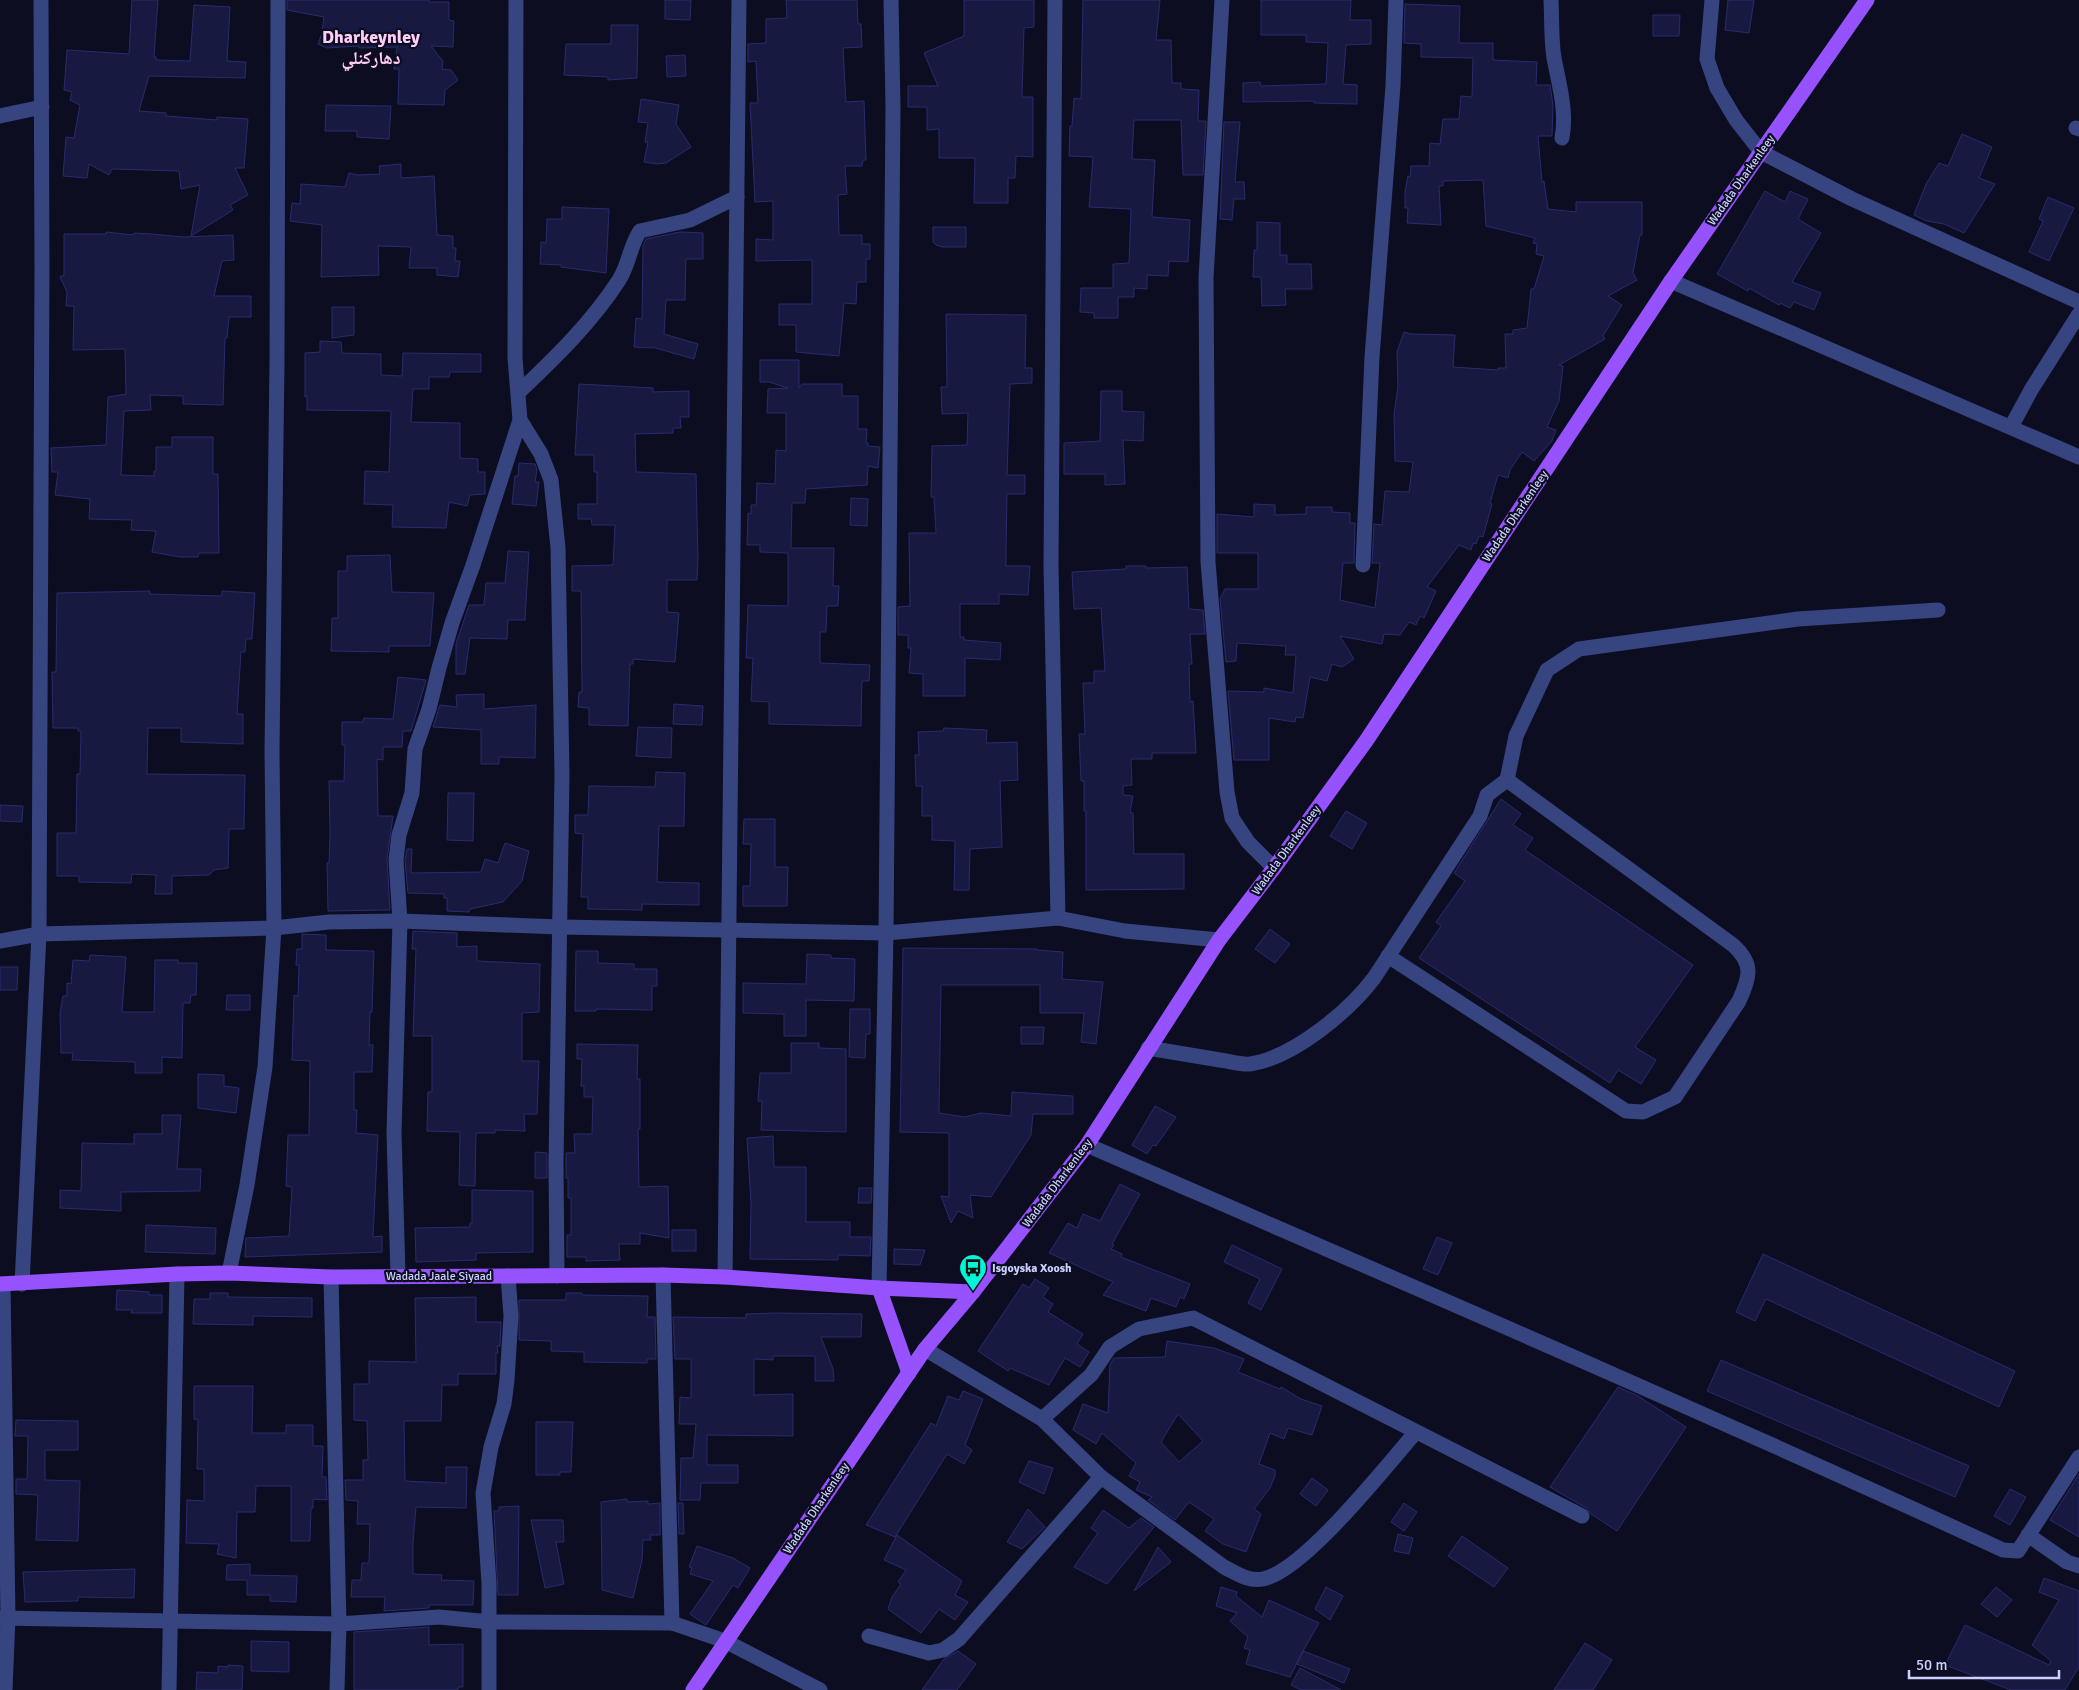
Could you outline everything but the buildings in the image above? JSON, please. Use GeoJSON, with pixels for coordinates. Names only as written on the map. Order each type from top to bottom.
{"type":"FeatureCollection","features":[{"type":"Feature","properties":{"kind":"main road","name":"Wadada Dharkenleey"},"geometry":{"type":"LineString","coordinates":[[693,1690],[925,1349],[1087,1145],[1219,940],[1366,741],[1671,281],[1867,0]]}},
{"type":"Feature","properties":{"kind":"main road","name":"Wadada Jaale Siyaad"},"geometry":{"type":"LineString","coordinates":[[1,1284],[177,1274],[229,1273],[331,1277],[663,1275],[972,1292]]}},
{"type":"Feature","properties":{"kind":"main road"},"geometry":{"type":"LineString","coordinates":[[879,1288],[908,1373]]}},
{"type":"Feature","properties":{"kind":"street"},"geometry":{"type":"LineString","coordinates":[[22,1284],[40,934],[41,0]]}},
{"type":"Feature","properties":{"kind":"street"},"geometry":{"type":"LineString","coordinates":[[229,1273],[247,1185],[265,1067],[274,928],[272,751],[277,363],[278,0]]}},
{"type":"Feature","properties":{"kind":"street"},"geometry":{"type":"LineString","coordinates":[[398,1276],[394,1133],[400,921],[396,860],[399,834],[412,793],[415,749],[429,709],[452,623],[474,565],[520,420],[515,358],[516,0]]}},
{"type":"Feature","properties":{"kind":"street"},"geometry":{"type":"LineString","coordinates":[[725,1277],[739,0]]}},
{"type":"Feature","properties":{"kind":"street"},"geometry":{"type":"LineString","coordinates":[[879,1288],[886,933],[893,107],[892,0]]}},
{"type":"Feature","properties":{"kind":"street"},"geometry":{"type":"LineString","coordinates":[[1055,0],[1052,566],[1058,918]]}},
{"type":"Feature","properties":{"kind":"street"},"geometry":{"type":"LineString","coordinates":[[1222,0],[1206,278],[1208,562],[1228,792],[1232,818],[1248,842],[1274,868]]}},
{"type":"Feature","properties":{"kind":"street"},"geometry":{"type":"LineString","coordinates":[[1363,565],[1372,357],[1393,86],[1396,0]]}},
{"type":"Feature","properties":{"kind":"street"},"geometry":{"type":"LineString","coordinates":[[1551,0],[1554,57],[1562,100],[1564,128],[1562,138]]}},
{"type":"Feature","properties":{"kind":"street"},"geometry":{"type":"LineString","coordinates":[[1712,0],[1707,59],[1717,88],[1736,120],[1761,152],[1852,199],[2079,302]]}},
{"type":"Feature","properties":{"kind":"street"},"geometry":{"type":"LineString","coordinates":[[0,116],[42,107]]}},
{"type":"Feature","properties":{"kind":"street"},"geometry":{"type":"LineString","coordinates":[[519,392],[556,357],[583,327],[620,279],[631,254],[634,238],[640,231],[690,220],[737,197]]}},
{"type":"Feature","properties":{"kind":"street"},"geometry":{"type":"LineString","coordinates":[[1671,281],[2079,457]]}},
{"type":"Feature","properties":{"kind":"street"},"geometry":{"type":"LineString","coordinates":[[2011,427],[2031,390],[2079,314]]}},
{"type":"Feature","properties":{"kind":"street"},"geometry":{"type":"LineString","coordinates":[[520,420],[541,454],[551,480],[556,512],[558,548],[562,774],[556,1164],[557,1276]]}},
{"type":"Feature","properties":{"kind":"street"},"geometry":{"type":"LineString","coordinates":[[1148,1048],[1250,1064],[1278,1055],[1315,1034],[1345,1011],[1361,995],[1388,956],[1480,816],[1487,795],[1507,780],[1516,736],[1547,670],[1579,650],[1798,618],[1938,610]]}},
{"type":"Feature","properties":{"kind":"street"},"geometry":{"type":"LineString","coordinates":[[1388,956],[1626,1111],[1643,1112],[1675,1097],[1739,1002],[1745,987],[1748,970],[1744,956],[1733,945],[1507,780]]}},
{"type":"Feature","properties":{"kind":"street"},"geometry":{"type":"LineString","coordinates":[[0,941],[40,934],[274,928],[330,922],[400,921],[560,927],[886,933],[1058,918],[1125,931],[1219,940]]}},
{"type":"Feature","properties":{"kind":"street"},"geometry":{"type":"LineString","coordinates":[[1087,1145],[1515,1330],[1817,1464],[2003,1550],[2018,1551],[2079,1457]]}},
{"type":"Feature","properties":{"kind":"street"},"geometry":{"type":"LineString","coordinates":[[169,1690],[177,1274]]}},
{"type":"Feature","properties":{"kind":"street"},"geometry":{"type":"LineString","coordinates":[[663,1275],[672,1623]]}},
{"type":"Feature","properties":{"kind":"street"},"geometry":{"type":"LineString","coordinates":[[489,1690],[490,1622],[483,1493],[491,1447],[504,1404],[507,1380],[511,1316],[508,1276]]}},
{"type":"Feature","properties":{"kind":"street"},"geometry":{"type":"LineString","coordinates":[[331,1277],[339,1624],[337,1690]]}},
{"type":"Feature","properties":{"kind":"street"},"geometry":{"type":"LineString","coordinates":[[1,1284],[5,1690]]}},
{"type":"Feature","properties":{"kind":"street"},"geometry":{"type":"LineString","coordinates":[[1042,1419],[1091,1375],[1110,1347],[1139,1329],[1193,1318],[1582,1516]]}},
{"type":"Feature","properties":{"kind":"street"},"geometry":{"type":"LineString","coordinates":[[925,1349],[1042,1419],[1101,1477],[1224,1567],[1246,1579],[1264,1579],[1300,1558],[1327,1532],[1416,1432]]}},
{"type":"Feature","properties":{"kind":"street"},"geometry":{"type":"LineString","coordinates":[[869,1636],[929,1653],[944,1650],[959,1639],[1101,1477]]}},
{"type":"Feature","properties":{"kind":"street"},"geometry":{"type":"LineString","coordinates":[[2028,1535],[2067,1562],[2079,1566]]}},
{"type":"Feature","properties":{"kind":"street"},"geometry":{"type":"LineString","coordinates":[[4,1618],[339,1624],[439,1617],[490,1622],[672,1623],[725,1641],[820,1690]]}},
{"type":"Feature","properties":{"kind":"place","name":"Isgoyska Xoosh"},"geometry":{"type":"Point","coordinates":[973,1292]}},
{"type":"Feature","properties":{"kind":"district","name":"Dharkeynley دهاركنلي"},"geometry":{"type":"Point","coordinates":[371,47]}}]}
